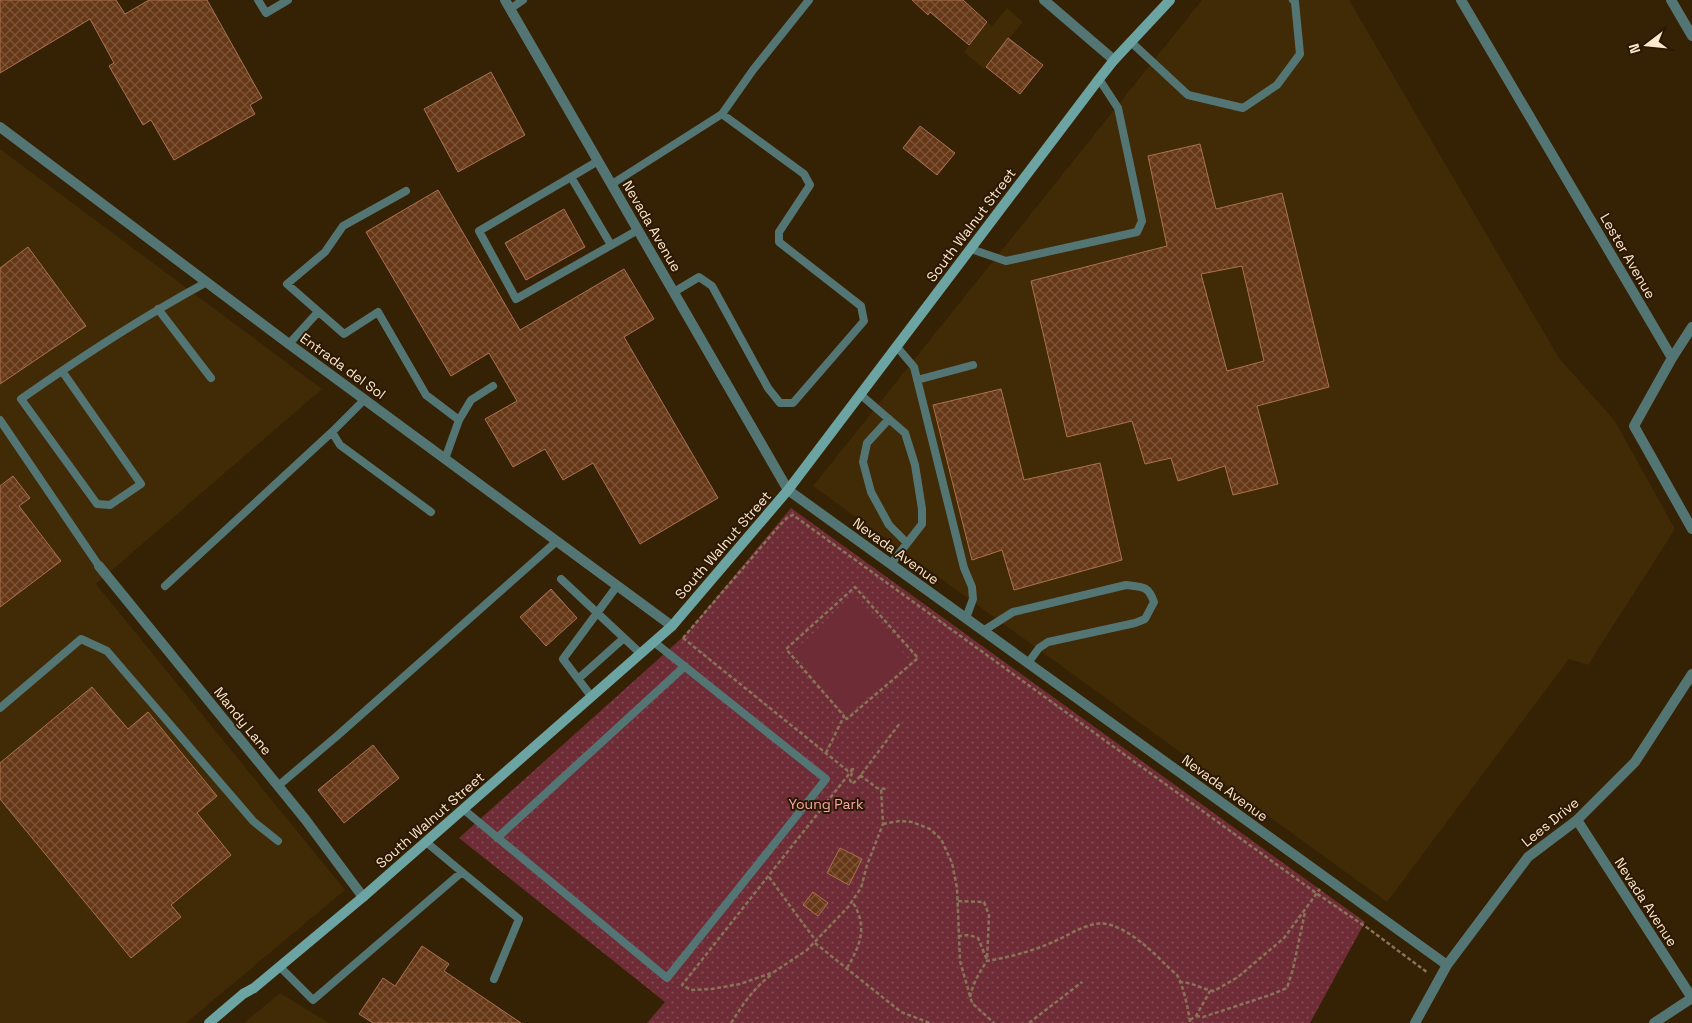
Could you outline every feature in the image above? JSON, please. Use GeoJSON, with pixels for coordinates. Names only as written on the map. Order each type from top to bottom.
{"type":"FeatureCollection","features":[{"type":"Feature","properties":{"kind":"street"},"geometry":{"type":"LineString","coordinates":[[1044,0],[1114,60]]}},
{"type":"Feature","properties":{"kind":"street","name":"South Walnut Street"},"geometry":{"type":"LineString","coordinates":[[209,1023],[243,994],[254,988],[280,967],[363,897],[672,626],[788,490],[1114,60],[1170,0]]}},
{"type":"Feature","properties":{"kind":"street","name":"Lester Avenue"},"geometry":{"type":"LineString","coordinates":[[1461,0],[1672,358]]}},
{"type":"Feature","properties":{"kind":"street"},"geometry":{"type":"LineString","coordinates":[[1671,0],[1692,36]]}},
{"type":"Feature","properties":{"kind":"street","name":"Nevada Avenue"},"geometry":{"type":"LineString","coordinates":[[508,4],[788,490],[1447,965]]}},
{"type":"Feature","properties":{"kind":"street","name":"Entrada del Sol"},"geometry":{"type":"LineString","coordinates":[[0,127],[289,344],[672,626]]}},
{"type":"Feature","properties":{"kind":"street"},"geometry":{"type":"LineString","coordinates":[[1692,327],[1672,358],[1634,426],[1692,529]]}},
{"type":"Feature","properties":{"kind":"street","name":"Mandy Lane"},"geometry":{"type":"LineString","coordinates":[[99,566],[278,786],[363,897]]}},
{"type":"Feature","properties":{"kind":"street","name":"Lees Drive"},"geometry":{"type":"LineString","coordinates":[[1416,1023],[1447,965],[1528,856],[1577,820],[1634,762],[1692,674]]}},
{"type":"Feature","properties":{"kind":"street","name":"Nevada Avenue"},"geometry":{"type":"LineString","coordinates":[[1577,820],[1692,998]]}},
{"type":"Feature","properties":{"kind":"street"},"geometry":{"type":"LineString","coordinates":[[1654,1023],[1692,998]]}},
{"type":"Feature","properties":{"kind":"lane"},"geometry":{"type":"LineString","coordinates":[[258,0],[266,13],[288,0]]}},
{"type":"Feature","properties":{"kind":"lane"},"geometry":{"type":"LineString","coordinates":[[508,4],[522,0]]}},
{"type":"Feature","properties":{"kind":"lane"},"geometry":{"type":"LineString","coordinates":[[612,184],[722,114],[753,70],[809,0]]}},
{"type":"Feature","properties":{"kind":"lane"},"geometry":{"type":"LineString","coordinates":[[1131,42],[1188,95],[1243,108],[1277,85],[1300,54],[1295,2],[1293,0]]}},
{"type":"Feature","properties":{"kind":"lane"},"geometry":{"type":"LineString","coordinates":[[971,249],[1006,261],[1137,232],[1142,221],[1118,108],[1099,79]]}},
{"type":"Feature","properties":{"kind":"lane"},"geometry":{"type":"LineString","coordinates":[[674,292],[699,277],[712,286],[768,388],[780,403],[793,403],[864,320],[861,306],[779,242],[779,232],[810,185],[804,174],[722,114]]}},
{"type":"Feature","properties":{"kind":"lane"},"geometry":{"type":"LineString","coordinates":[[598,161],[479,231],[516,299],[638,230]]}},
{"type":"Feature","properties":{"kind":"lane"},"geometry":{"type":"LineString","coordinates":[[571,177],[611,245]]}},
{"type":"Feature","properties":{"kind":"lane"},"geometry":{"type":"LineString","coordinates":[[406,191],[343,226],[324,252],[287,284],[344,334],[378,312],[426,395],[459,420]]}},
{"type":"Feature","properties":{"kind":"lane"},"geometry":{"type":"LineString","coordinates":[[62,371],[141,484],[110,505],[96,504],[21,399],[62,371],[158,309],[206,282]]}},
{"type":"Feature","properties":{"kind":"lane"},"geometry":{"type":"LineString","coordinates":[[158,309],[211,378]]}},
{"type":"Feature","properties":{"kind":"lane"},"geometry":{"type":"LineString","coordinates":[[289,344],[318,312]]}},
{"type":"Feature","properties":{"kind":"lane"},"geometry":{"type":"LineString","coordinates":[[897,347],[914,367],[964,568],[972,587],[973,599],[966,618]]}},
{"type":"Feature","properties":{"kind":"lane"},"geometry":{"type":"LineString","coordinates":[[917,380],[973,365]]}},
{"type":"Feature","properties":{"kind":"lane"},"geometry":{"type":"LineString","coordinates":[[446,459],[459,420],[471,400],[493,386]]}},
{"type":"Feature","properties":{"kind":"lane"},"geometry":{"type":"LineString","coordinates":[[861,395],[905,433],[915,465],[922,509],[922,524],[891,564]]}},
{"type":"Feature","properties":{"kind":"lane"},"geometry":{"type":"LineString","coordinates":[[165,586],[332,432],[365,399]]}},
{"type":"Feature","properties":{"kind":"lane"},"geometry":{"type":"LineString","coordinates":[[889,419],[867,443],[863,462],[871,492],[888,525],[907,543]]}},
{"type":"Feature","properties":{"kind":"lane"},"geometry":{"type":"LineString","coordinates":[[0,420],[99,566]]}},
{"type":"Feature","properties":{"kind":"lane"},"geometry":{"type":"LineString","coordinates":[[332,432],[340,444],[431,512]]}},
{"type":"Feature","properties":{"kind":"lane"},"geometry":{"type":"LineString","coordinates":[[278,786],[557,541]]}},
{"type":"Feature","properties":{"kind":"lane"},"geometry":{"type":"LineString","coordinates":[[561,579],[640,653]]}},
{"type":"Feature","properties":{"kind":"lane"},"geometry":{"type":"LineString","coordinates":[[984,631],[1013,612],[1126,585],[1143,587],[1151,591],[1154,602],[1145,619],[1135,623],[1048,642],[1039,648],[1028,663]]}},
{"type":"Feature","properties":{"kind":"lane"},"geometry":{"type":"LineString","coordinates":[[591,696],[563,659],[618,586]]}},
{"type":"Feature","properties":{"kind":"lane"},"geometry":{"type":"LineString","coordinates":[[578,679],[624,638]]}},
{"type":"Feature","properties":{"kind":"lane"},"geometry":{"type":"LineString","coordinates":[[0,708],[82,639],[107,651],[253,821],[278,841]]}},
{"type":"Feature","properties":{"kind":"lane"},"geometry":{"type":"LineString","coordinates":[[463,810],[667,978],[826,780],[654,642]]}},
{"type":"Feature","properties":{"kind":"lane"},"geometry":{"type":"LineString","coordinates":[[497,838],[684,666]]}},
{"type":"Feature","properties":{"kind":"lane"},"geometry":{"type":"LineString","coordinates":[[426,842],[519,919],[494,979]]}},
{"type":"Feature","properties":{"kind":"lane"},"geometry":{"type":"LineString","coordinates":[[280,967],[313,1000],[462,872]]}},
{"type":"Feature","properties":{"kind":"path"},"geometry":{"type":"LineString","coordinates":[[853,769],[848,771],[683,638],[780,525],[793,515],[1316,894],[1417,963],[1438,981]]}},
{"type":"Feature","properties":{"kind":"path"},"geometry":{"type":"LineString","coordinates":[[854,588],[918,658],[848,719],[844,716],[786,649],[854,588]]}},
{"type":"Feature","properties":{"kind":"path"},"geometry":{"type":"LineString","coordinates":[[826,753],[844,716]]}},
{"type":"Feature","properties":{"kind":"path"},"geometry":{"type":"LineString","coordinates":[[853,769],[850,780],[852,784],[900,723]]}},
{"type":"Feature","properties":{"kind":"path"},"geometry":{"type":"LineString","coordinates":[[774,972],[740,984],[712,989],[691,990],[682,985],[853,769]]}},
{"type":"Feature","properties":{"kind":"path"},"geometry":{"type":"LineString","coordinates":[[860,775],[877,788],[886,789]]}},
{"type":"Feature","properties":{"kind":"path"},"geometry":{"type":"LineString","coordinates":[[731,1023],[746,998],[774,972],[816,942],[861,888],[867,865],[883,824],[881,788]]}},
{"type":"Feature","properties":{"kind":"path"},"geometry":{"type":"LineString","coordinates":[[883,824],[899,821],[912,822],[930,830],[941,839],[952,863],[958,901],[960,961],[970,997],[972,1003],[994,1023]]}},
{"type":"Feature","properties":{"kind":"path"},"geometry":{"type":"LineString","coordinates":[[768,877],[816,942],[901,1012],[929,1023]]}},
{"type":"Feature","properties":{"kind":"path"},"geometry":{"type":"LineString","coordinates":[[1179,982],[1189,982],[1214,991],[1238,977],[1284,938],[1328,878]]}},
{"type":"Feature","properties":{"kind":"path"},"geometry":{"type":"LineString","coordinates":[[847,968],[859,943],[862,928],[860,913],[852,901]]}},
{"type":"Feature","properties":{"kind":"path"},"geometry":{"type":"LineString","coordinates":[[958,901],[984,902],[989,914],[988,961],[980,971],[970,997]]}},
{"type":"Feature","properties":{"kind":"path"},"geometry":{"type":"LineString","coordinates":[[1196,1016],[1203,1017],[1287,988],[1305,910]]}},
{"type":"Feature","properties":{"kind":"path"},"geometry":{"type":"LineString","coordinates":[[988,961],[1009,957],[1054,942],[1068,934],[1096,923],[1110,924],[1134,936],[1177,976],[1189,1012],[1190,1021]]}},
{"type":"Feature","properties":{"kind":"path"},"geometry":{"type":"LineString","coordinates":[[958,936],[970,935],[978,938],[988,961]]}},
{"type":"Feature","properties":{"kind":"path"},"geometry":{"type":"LineString","coordinates":[[1029,1023],[1082,982]]}},
{"type":"Feature","properties":{"kind":"path"},"geometry":{"type":"LineString","coordinates":[[1190,1021],[1196,1016],[1210,991]]}},
{"type":"Feature","properties":{"kind":"shaded area"},"geometry":{"type":"Polygon","coordinates":[[[1202,0],[1349,0],[1559,358],[1615,421],[1675,529],[1588,665],[1569,659],[1387,902],[813,486],[1202,0]]]}},
{"type":"Feature","properties":{"kind":"shaded area"},"geometry":{"type":"Polygon","coordinates":[[[1007,8],[1023,22],[984,69],[964,52],[987,23],[992,26],[1007,8]]]}},
{"type":"Feature","properties":{"kind":"shaded area"},"geometry":{"type":"Polygon","coordinates":[[[0,149],[322,389],[96,584],[345,890],[186,1023],[0,1023],[0,149]]]}},
{"type":"Feature","properties":{"kind":"shaded area"},"geometry":{"type":"Polygon","coordinates":[[[280,993],[329,1023],[244,1023],[280,993]]]}},
{"type":"Feature","properties":{"kind":"green space","name":"Young Park"},"geometry":{"type":"Polygon","coordinates":[[[791,508],[1365,922],[1310,1023],[647,1023],[665,1002],[459,838],[684,636],[791,508]]]}},
{"type":"Feature","properties":{"kind":"green space"},"geometry":{"type":"Polygon","coordinates":[[[854,597],[910,661],[848,714],[793,652],[854,597]]]}},
{"type":"Feature","properties":{"kind":"building"},"geometry":{"type":"Polygon","coordinates":[[[0,0],[116,0],[125,14],[149,0],[207,0],[262,98],[250,105],[255,114],[174,160],[151,120],[143,125],[109,66],[114,63],[90,19],[0,73],[0,0]]]}},
{"type":"Feature","properties":{"kind":"building"},"geometry":{"type":"Polygon","coordinates":[[[912,0],[963,0],[987,22],[969,45],[930,12],[928,15],[912,0]]]}},
{"type":"Feature","properties":{"kind":"building"},"geometry":{"type":"Polygon","coordinates":[[[1008,38],[1043,65],[1020,94],[986,67],[1008,38]]]}},
{"type":"Feature","properties":{"kind":"building"},"geometry":{"type":"Polygon","coordinates":[[[491,72],[525,135],[458,172],[424,109],[491,72]]]}},
{"type":"Feature","properties":{"kind":"building"},"geometry":{"type":"Polygon","coordinates":[[[920,126],[955,153],[937,175],[903,148],[920,126]]]}},
{"type":"Feature","properties":{"kind":"building"},"geometry":{"type":"Polygon","coordinates":[[[1200,144],[1216,209],[1282,193],[1329,387],[1257,406],[1278,484],[1233,495],[1225,466],[1178,481],[1171,458],[1145,464],[1132,421],[1067,437],[1031,281],[1167,246],[1148,156],[1200,144]],[[1242,266],[1201,274],[1227,371],[1264,361],[1242,266]]]}},
{"type":"Feature","properties":{"kind":"building"},"geometry":{"type":"Polygon","coordinates":[[[438,190],[520,330],[624,269],[654,319],[624,337],[718,498],[640,544],[593,463],[563,480],[545,449],[513,467],[485,419],[517,401],[489,353],[451,376],[366,232],[438,190]]]}},
{"type":"Feature","properties":{"kind":"building"},"geometry":{"type":"Polygon","coordinates":[[[564,209],[585,247],[526,280],[505,243],[564,209]]]}},
{"type":"Feature","properties":{"kind":"building"},"geometry":{"type":"Polygon","coordinates":[[[28,247],[86,326],[0,384],[0,268],[28,247]]]}},
{"type":"Feature","properties":{"kind":"building"},"geometry":{"type":"Polygon","coordinates":[[[1001,389],[1024,480],[1100,463],[1122,560],[1014,590],[1002,550],[972,560],[933,405],[1001,389]]]}},
{"type":"Feature","properties":{"kind":"building"},"geometry":{"type":"Polygon","coordinates":[[[13,476],[30,498],[19,506],[61,561],[0,607],[0,486],[13,476]]]}},
{"type":"Feature","properties":{"kind":"building"},"geometry":{"type":"Polygon","coordinates":[[[551,589],[577,618],[546,646],[520,617],[551,589]]]}},
{"type":"Feature","properties":{"kind":"building"},"geometry":{"type":"Polygon","coordinates":[[[92,687],[128,729],[148,712],[217,796],[197,813],[231,855],[171,905],[181,917],[131,958],[0,799],[0,763],[92,687]]]}},
{"type":"Feature","properties":{"kind":"building"},"geometry":{"type":"Polygon","coordinates":[[[373,745],[399,778],[344,823],[318,790],[373,745]]]}},
{"type":"Feature","properties":{"kind":"building"},"geometry":{"type":"Polygon","coordinates":[[[840,848],[862,859],[849,885],[827,873],[840,848]]]}},
{"type":"Feature","properties":{"kind":"building"},"geometry":{"type":"Polygon","coordinates":[[[813,892],[828,903],[818,916],[803,905],[813,892]]]}},
{"type":"Feature","properties":{"kind":"building"},"geometry":{"type":"Polygon","coordinates":[[[422,946],[449,964],[444,971],[521,1023],[373,1023],[359,1014],[383,978],[395,986],[422,946]]]}}]}
